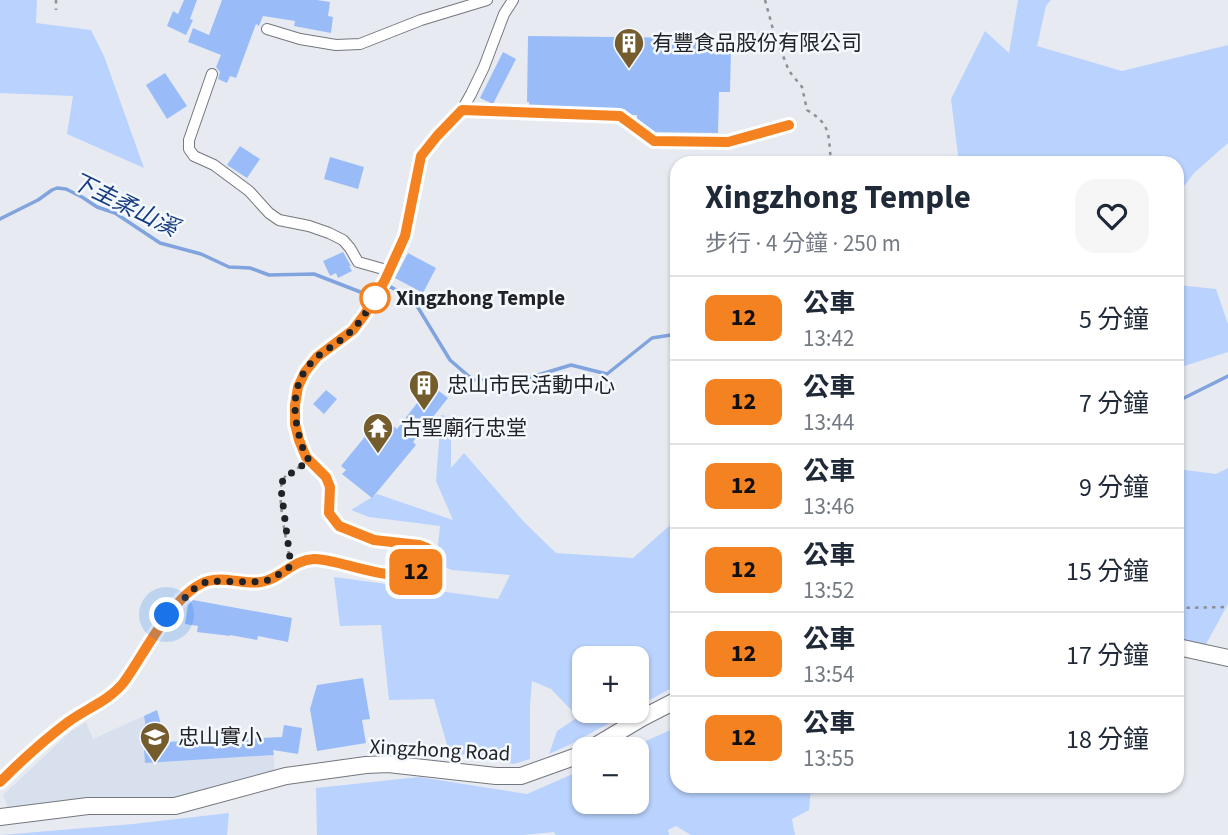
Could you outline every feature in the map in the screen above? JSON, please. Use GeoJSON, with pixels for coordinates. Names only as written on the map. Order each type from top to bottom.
{"type":"FeatureCollection","features":[{"type":"Feature","properties":{"kind":"street"},"geometry":{"type":"LineString","coordinates":[[267,29],[300,39],[336,45],[360,44],[421,20],[487,0]]}},
{"type":"Feature","properties":{"kind":"street"},"geometry":{"type":"LineString","coordinates":[[0,782],[69,722],[112,695],[123,683],[167,615],[196,587],[208,581],[262,582],[304,560],[318,559],[376,572],[404,575],[417,572],[426,565],[430,554],[427,548],[374,540],[339,526],[329,513],[330,487],[326,477],[306,457],[295,424],[295,405],[298,387],[305,372],[317,357],[353,330],[388,274],[405,236],[421,156],[462,110],[484,67],[512,0]]}},
{"type":"Feature","properties":{"kind":"street"},"geometry":{"type":"LineString","coordinates":[[212,74],[189,140],[189,149],[194,156],[214,165],[249,191],[269,213],[279,219],[329,233],[343,240],[358,262],[383,269],[388,274]]}},
{"type":"Feature","properties":{"kind":"street"},"geometry":{"type":"LineString","coordinates":[[1184,648],[1228,658]]}},
{"type":"Feature","properties":{"kind":"street"},"geometry":{"type":"LineString","coordinates":[[611,737],[670,704]]}},
{"type":"Feature","properties":{"kind":"street","name":"Xingzhong Road"},"geometry":{"type":"LineString","coordinates":[[0,817],[88,806],[175,806],[286,776],[366,765],[388,764],[496,776],[521,776],[572,758]]}},
{"type":"Feature","properties":{"kind":"lane"},"geometry":{"type":"LineString","coordinates":[[462,110],[620,116],[654,141],[728,142],[789,125]]}},
{"type":"Feature","properties":{"kind":"path"},"geometry":{"type":"LineString","coordinates":[[56,0],[56,10]]}},
{"type":"Feature","properties":{"kind":"path"},"geometry":{"type":"LineString","coordinates":[[765,0],[789,71],[802,87],[807,110],[827,127],[830,156]]}},
{"type":"Feature","properties":{"kind":"path"},"geometry":{"type":"LineString","coordinates":[[291,566],[281,489],[283,479],[310,460]]}},
{"type":"Feature","properties":{"kind":"path"},"geometry":{"type":"LineString","coordinates":[[1184,608],[1228,607]]}},
{"type":"Feature","properties":{"kind":"shaded area"},"geometry":{"type":"Polygon","coordinates":[[[0,0],[37,0],[36,23],[91,30],[104,56],[144,168],[67,134],[73,96],[0,93],[0,0]]]}},
{"type":"Feature","properties":{"kind":"shaded area"},"geometry":{"type":"Polygon","coordinates":[[[1018,0],[1051,0],[1046,6],[1037,46],[1122,71],[1228,45],[1228,143],[1194,173],[1184,186],[1184,156],[958,156],[951,99],[985,31],[1009,53],[1018,0]]]}},
{"type":"Feature","properties":{"kind":"shaded area"},"geometry":{"type":"Polygon","coordinates":[[[1184,286],[1216,289],[1228,324],[1228,352],[1184,366],[1184,286]]]}},
{"type":"Feature","properties":{"kind":"shaded area"},"geometry":{"type":"Polygon","coordinates":[[[441,415],[451,417],[451,468],[464,453],[525,523],[556,553],[633,558],[670,525],[670,689],[649,700],[649,646],[572,646],[572,711],[551,689],[532,681],[530,759],[514,764],[449,752],[434,699],[389,700],[381,625],[340,626],[334,577],[498,599],[510,575],[452,570],[436,564],[440,526],[369,517],[351,510],[377,494],[453,520],[436,481],[441,415]]]}},
{"type":"Feature","properties":{"kind":"shaded area"},"geometry":{"type":"Polygon","coordinates":[[[1228,468],[1228,604],[1205,646],[1184,640],[1184,470],[1216,474],[1228,468]]]}},
{"type":"Feature","properties":{"kind":"shaded area","name":"忠山實小"},"geometry":{"type":"Polygon","coordinates":[[[157,710],[166,742],[272,738],[275,772],[176,798],[105,798],[8,808],[3,795],[70,732],[86,722],[93,739],[157,710]]]}},
{"type":"Feature","properties":{"kind":"shaded area"},"geometry":{"type":"Polygon","coordinates":[[[572,721],[609,723],[584,737],[572,737],[572,743],[549,754],[557,731],[572,721]]]}},
{"type":"Feature","properties":{"kind":"shaded area"},"geometry":{"type":"Polygon","coordinates":[[[670,730],[670,793],[810,793],[809,810],[792,819],[795,835],[691,835],[676,826],[668,830],[669,835],[556,835],[554,832],[523,835],[317,835],[316,788],[419,777],[527,794],[572,774],[572,814],[649,814],[649,740],[670,730]]]}},
{"type":"Feature","properties":{"kind":"shaded area"},"geometry":{"type":"Polygon","coordinates":[[[229,813],[227,835],[1,835],[133,824],[229,813]]]}},
{"type":"Feature","properties":{"kind":"building"},"geometry":{"type":"Polygon","coordinates":[[[184,0],[197,0],[190,19],[193,20],[186,35],[167,26],[173,11],[178,14],[184,0]]]}},
{"type":"Feature","properties":{"kind":"building"},"geometry":{"type":"Polygon","coordinates":[[[222,0],[330,2],[328,16],[333,17],[331,33],[294,26],[295,21],[263,16],[259,26],[256,24],[236,78],[230,76],[227,83],[218,79],[220,72],[216,67],[221,55],[188,42],[193,28],[209,35],[222,0]]]}},
{"type":"Feature","properties":{"kind":"building","name":"有豐食品股份有限公司"},"geometry":{"type":"Polygon","coordinates":[[[528,36],[700,38],[700,47],[731,47],[730,92],[719,92],[718,133],[650,132],[637,122],[637,115],[620,111],[529,107],[528,36]]]}},
{"type":"Feature","properties":{"kind":"building"},"geometry":{"type":"Polygon","coordinates":[[[503,52],[516,59],[493,104],[480,98],[503,52]]]}},
{"type":"Feature","properties":{"kind":"building"},"geometry":{"type":"Polygon","coordinates":[[[165,73],[187,106],[167,119],[146,85],[165,73]]]}},
{"type":"Feature","properties":{"kind":"building"},"geometry":{"type":"Polygon","coordinates":[[[240,146],[260,159],[247,178],[227,165],[240,146]]]}},
{"type":"Feature","properties":{"kind":"building"},"geometry":{"type":"Polygon","coordinates":[[[330,157],[364,167],[358,189],[324,179],[330,157]]]}},
{"type":"Feature","properties":{"kind":"building"},"geometry":{"type":"Polygon","coordinates":[[[343,252],[352,271],[338,278],[336,273],[330,276],[323,261],[343,252]]]}},
{"type":"Feature","properties":{"kind":"building"},"geometry":{"type":"Polygon","coordinates":[[[408,253],[436,268],[423,293],[395,278],[408,253]]]}},
{"type":"Feature","properties":{"kind":"building","name":"古聖廟行忠堂"},"geometry":{"type":"Polygon","coordinates":[[[431,385],[448,398],[413,442],[416,445],[372,498],[342,474],[346,470],[341,466],[381,417],[397,429],[431,385]]]}},
{"type":"Feature","properties":{"kind":"building"},"geometry":{"type":"Polygon","coordinates":[[[326,390],[337,399],[324,414],[313,404],[326,390]]]}},
{"type":"Feature","properties":{"kind":"building"},"geometry":{"type":"Polygon","coordinates":[[[193,600],[292,618],[288,642],[258,636],[257,640],[197,632],[198,626],[185,624],[188,605],[193,600]]]}},
{"type":"Feature","properties":{"kind":"building"},"geometry":{"type":"Polygon","coordinates":[[[363,678],[370,719],[362,720],[366,743],[317,751],[310,709],[317,685],[363,678]]]}},
{"type":"Feature","properties":{"kind":"building"},"geometry":{"type":"Polygon","coordinates":[[[157,710],[166,742],[282,737],[284,725],[302,728],[298,754],[273,750],[274,755],[145,763],[143,735],[147,735],[144,716],[157,710]]]}},
{"type":"Feature","properties":{"kind":"waterway","name":"下圭柔山溪"},"geometry":{"type":"LineString","coordinates":[[0,219],[52,190],[66,189],[97,207],[115,213],[160,243],[201,254],[229,267],[250,268],[269,275],[314,274],[363,293],[376,290]]}},
{"type":"Feature","properties":{"kind":"waterway","name":"下圭柔山溪"},"geometry":{"type":"LineString","coordinates":[[384,288],[391,287],[414,301],[450,360],[473,380],[528,378],[571,365],[607,374],[652,338],[670,335]]}},
{"type":"Feature","properties":{"kind":"waterway","name":"下圭柔山溪"},"geometry":{"type":"LineString","coordinates":[[1184,398],[1228,376]]}},
{"type":"Feature","properties":{"kind":"bus line","name":"12"},"geometry":{"type":"LineString","coordinates":[[0,782],[69,722],[112,695],[123,683],[167,615],[196,587],[208,581],[219,580],[262,582],[304,560],[318,559],[376,572],[404,575],[417,572],[426,565],[430,554],[427,548],[374,540],[339,526],[329,513],[330,487],[326,477],[306,457],[299,440],[295,424],[295,405],[298,387],[305,372],[317,357],[353,330],[385,280],[405,236],[421,156],[462,110],[620,116],[654,141],[728,142],[789,125]]}},
{"type":"Feature","properties":{"kind":"place","name":"有豐食品股份有限公司"},"geometry":{"type":"Point","coordinates":[629,70]}},
{"type":"Feature","properties":{"kind":"place","name":"Xingzhong Temple"},"geometry":{"type":"Point","coordinates":[375,298]}},
{"type":"Feature","properties":{"kind":"place","name":"忠山市民活動中心"},"geometry":{"type":"Point","coordinates":[424,412]}},
{"type":"Feature","properties":{"kind":"place","name":"古聖廟行忠堂"},"geometry":{"type":"Point","coordinates":[378,455]}},
{"type":"Feature","properties":{"kind":"place","name":"忠山實小"},"geometry":{"type":"Point","coordinates":[155,764]}},
{"type":"Feature","properties":{"kind":"route"},"geometry":{"type":"LineString","coordinates":[[167,615],[196,587],[208,581],[262,582],[272,579],[291,566],[281,489],[283,479],[310,460],[306,457],[295,424],[298,387],[305,372],[317,357],[353,330],[375,298]]}}]}
